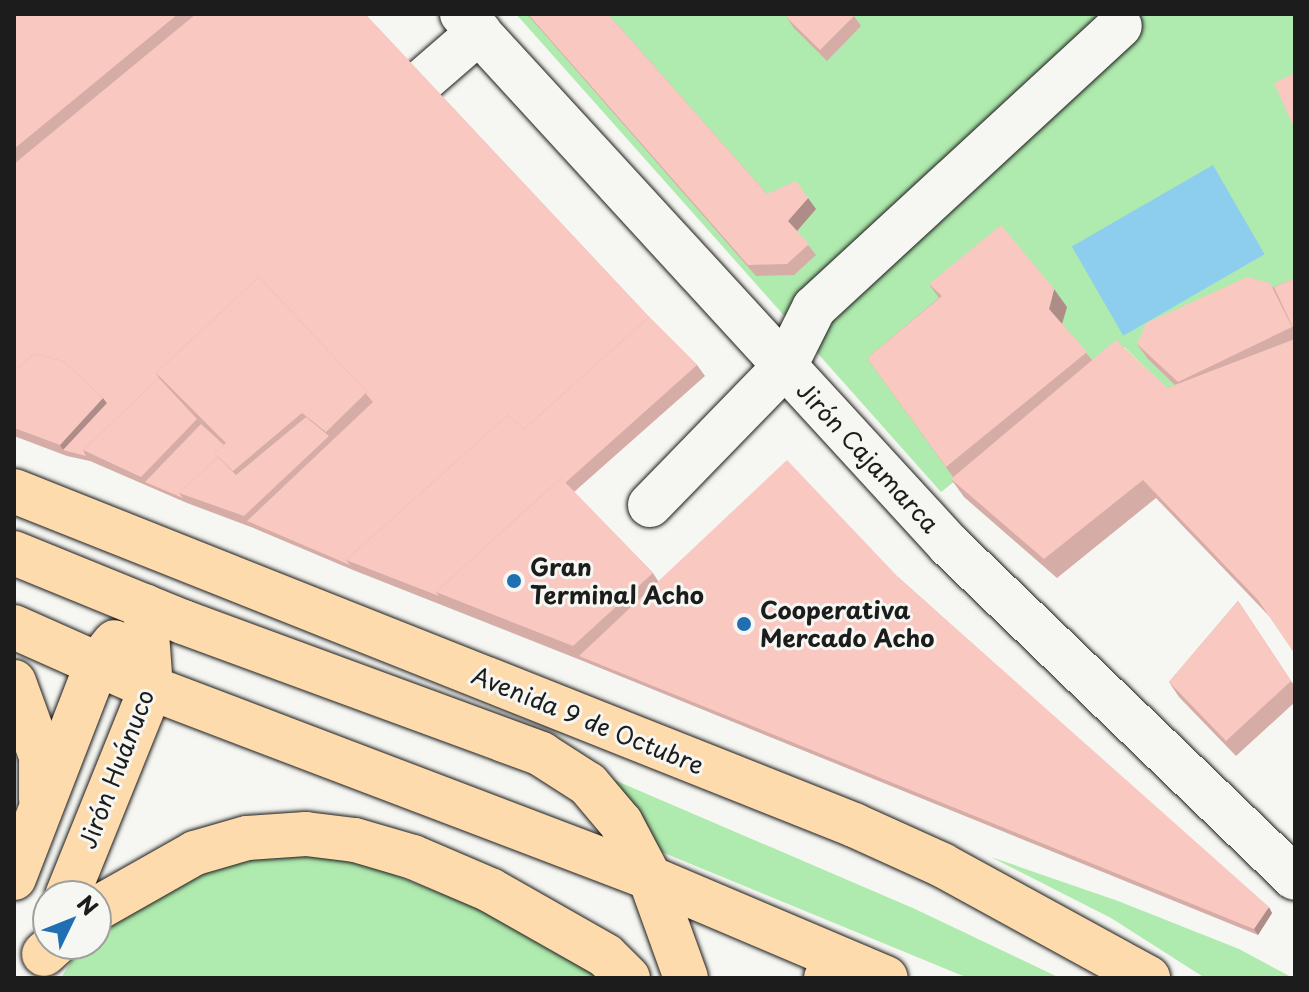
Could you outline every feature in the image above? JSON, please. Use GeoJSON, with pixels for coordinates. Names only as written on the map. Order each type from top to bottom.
{"type":"FeatureCollection","features":[{"type":"Feature","properties":{"kind":"main road","name":"Avenida 9 de Octubre"},"geometry":{"type":"LineString","coordinates":[[14,491],[854,825],[942,865],[1148,978]]}},
{"type":"Feature","properties":{"kind":"main road"},"geometry":{"type":"LineString","coordinates":[[14,553],[145,606],[541,754],[588,784],[621,823],[650,878],[686,978]]}},
{"type":"Feature","properties":{"kind":"main road"},"geometry":{"type":"LineString","coordinates":[[14,878],[97,664],[145,606]]}},
{"type":"Feature","properties":{"kind":"main road","name":"Jirón Huánuco"},"geometry":{"type":"LineString","coordinates":[[73,880],[151,688],[145,606]]}},
{"type":"Feature","properties":{"kind":"main road"},"geometry":{"type":"LineString","coordinates":[[14,627],[151,688],[650,878],[857,974]]}},
{"type":"Feature","properties":{"kind":"main road"},"geometry":{"type":"LineString","coordinates":[[14,682],[41,756],[41,812]]}},
{"type":"Feature","properties":{"kind":"main road"},"geometry":{"type":"LineString","coordinates":[[495,736],[574,715]]}},
{"type":"Feature","properties":{"kind":"main road"},"geometry":{"type":"LineString","coordinates":[[112,900],[195,853],[247,838],[306,834],[355,840],[413,857],[507,898],[606,956],[628,978]]}},
{"type":"Feature","properties":{"kind":"street"},"geometry":{"type":"LineString","coordinates":[[347,147],[471,23]]}},
{"type":"Feature","properties":{"kind":"street","name":"Jirón Cajamarca"},"geometry":{"type":"LineString","coordinates":[[471,23],[949,545],[1295,878]]}},
{"type":"Feature","properties":{"kind":"street"},"geometry":{"type":"LineString","coordinates":[[650,505],[785,366],[814,308],[1120,26]]}},
{"type":"Feature","properties":{"kind":"green space"},"geometry":{"type":"Polygon","coordinates":[[[516,14],[1295,14],[1295,356],[1182,403],[1124,347],[941,492],[516,14]]]}},
{"type":"Feature","properties":{"kind":"green space"},"geometry":{"type":"Polygon","coordinates":[[[605,776],[915,909],[1060,978],[968,978],[652,848],[605,776]]]}},
{"type":"Feature","properties":{"kind":"green space"},"geometry":{"type":"Polygon","coordinates":[[[250,856],[318,856],[369,865],[483,910],[603,978],[61,978],[72,960],[112,960],[112,922],[187,873],[250,856]]]}},
{"type":"Feature","properties":{"kind":"green space"},"geometry":{"type":"Polygon","coordinates":[[[991,857],[1118,901],[1239,949],[1293,978],[1205,978],[1111,918],[991,857]]]}},
{"type":"Feature","properties":{"kind":"water"},"geometry":{"type":"Polygon","coordinates":[[[1213,165],[1264,254],[1123,336],[1072,246],[1213,165]]]}},
{"type":"Feature","properties":{"kind":"building"},"geometry":{"type":"Polygon","coordinates":[[[14,14],[178,14],[14,149],[14,14]]]}},
{"type":"Feature","properties":{"kind":"building"},"geometry":{"type":"Polygon","coordinates":[[[196,14],[365,14],[649,317],[524,429],[508,415],[346,560],[350,565],[247,521],[373,402],[259,277],[156,373],[159,378],[83,450],[86,456],[63,450],[107,403],[103,398],[63,361],[34,354],[14,371],[14,164],[196,14]]]}},
{"type":"Feature","properties":{"kind":"building"},"geometry":{"type":"Polygon","coordinates":[[[528,14],[608,14],[767,194],[796,181],[808,198],[788,221],[809,244],[787,264],[748,265],[528,14]]]}},
{"type":"Feature","properties":{"kind":"building"},"geometry":{"type":"Polygon","coordinates":[[[790,14],[854,16],[820,50],[787,18],[790,14]]]}},
{"type":"Feature","properties":{"kind":"building"},"geometry":{"type":"Polygon","coordinates":[[[1295,73],[1295,130],[1274,83],[1295,73]]]}},
{"type":"Feature","properties":{"kind":"building"},"geometry":{"type":"Polygon","coordinates":[[[1001,225],[1054,289],[1049,309],[1087,352],[946,467],[867,358],[942,296],[929,284],[1001,225]]]}},
{"type":"Feature","properties":{"kind":"building"},"geometry":{"type":"Polygon","coordinates":[[[259,277],[367,392],[326,432],[302,413],[233,471],[214,453],[226,443],[156,373],[259,277]]]}},
{"type":"Feature","properties":{"kind":"building"},"geometry":{"type":"Polygon","coordinates":[[[1247,277],[1270,283],[1292,327],[1178,382],[1137,344],[1146,323],[1247,277]]]}},
{"type":"Feature","properties":{"kind":"building"},"geometry":{"type":"Polygon","coordinates":[[[1295,278],[1295,332],[1274,287],[1295,278]]]}},
{"type":"Feature","properties":{"kind":"building"},"geometry":{"type":"Polygon","coordinates":[[[649,317],[697,365],[565,483],[561,478],[436,592],[439,596],[346,560],[508,415],[524,429],[649,317]]]}},
{"type":"Feature","properties":{"kind":"building"},"geometry":{"type":"Polygon","coordinates":[[[1295,339],[1295,654],[1258,600],[1143,480],[1044,559],[951,479],[1116,340],[1167,388],[1295,339]]]}},
{"type":"Feature","properties":{"kind":"building"},"geometry":{"type":"Polygon","coordinates":[[[34,354],[63,361],[103,398],[60,445],[14,428],[14,371],[34,354]]]}},
{"type":"Feature","properties":{"kind":"building"},"geometry":{"type":"Polygon","coordinates":[[[159,378],[197,419],[141,477],[83,450],[159,378]]]}},
{"type":"Feature","properties":{"kind":"building"},"geometry":{"type":"Polygon","coordinates":[[[306,417],[329,436],[244,516],[179,493],[218,457],[236,475],[306,417]]]}},
{"type":"Feature","properties":{"kind":"building"},"geometry":{"type":"Polygon","coordinates":[[[201,424],[224,445],[214,453],[218,457],[179,493],[183,498],[145,482],[201,424]]]}},
{"type":"Feature","properties":{"kind":"building"},"geometry":{"type":"Polygon","coordinates":[[[787,460],[898,577],[1269,907],[1254,929],[579,656],[787,460]]]}},
{"type":"Feature","properties":{"kind":"building"},"geometry":{"type":"Polygon","coordinates":[[[561,478],[653,573],[573,646],[436,592],[561,478]]]}},
{"type":"Feature","properties":{"kind":"building"},"geometry":{"type":"Polygon","coordinates":[[[1238,601],[1291,681],[1226,741],[1169,682],[1238,601]]]}},
{"type":"Feature","properties":{"kind":"place","name":"Gran Terminal Acho"},"geometry":{"type":"Point","coordinates":[514,581]}},
{"type":"Feature","properties":{"kind":"place","name":"Cooperativa Mercado Acho"},"geometry":{"type":"Point","coordinates":[744,624]}}]}
